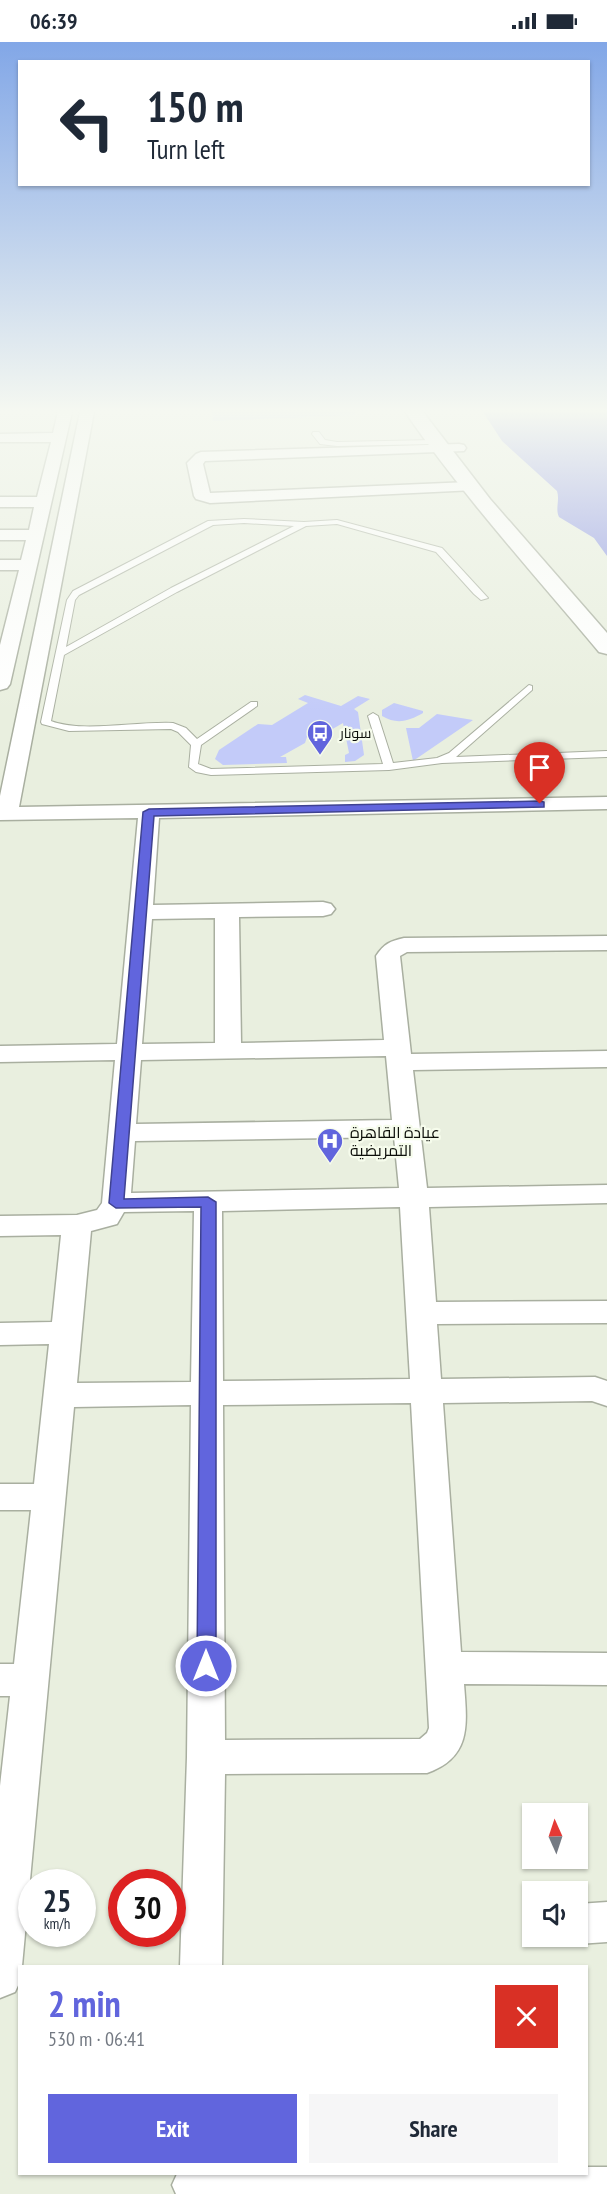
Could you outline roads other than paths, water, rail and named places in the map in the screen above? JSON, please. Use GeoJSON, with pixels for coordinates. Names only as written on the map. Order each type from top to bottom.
{"type":"FeatureCollection","features":[{"type":"Feature","properties":{"kind":"street"},"geometry":{"type":"LineString","coordinates":[[1,676],[6,633],[20,599],[39,512]]}},
{"type":"Feature","properties":{"kind":"street"},"geometry":{"type":"LineString","coordinates":[[67,512],[3,814],[607,803]]}},
{"type":"Feature","properties":{"kind":"street"},"geometry":{"type":"LineString","coordinates":[[491,512],[607,647]]}},
{"type":"Feature","properties":{"kind":"street"},"geometry":{"type":"LineString","coordinates":[[515,512],[607,619]]}},
{"type":"Feature","properties":{"kind":"street"},"geometry":{"type":"LineString","coordinates":[[0,535],[34,535]]}},
{"type":"Feature","properties":{"kind":"street"},"geometry":{"type":"LineString","coordinates":[[0,565],[54,575]]}},
{"type":"Feature","properties":{"kind":"street"},"geometry":{"type":"LineString","coordinates":[[0,599],[20,599]]}},
{"type":"Feature","properties":{"kind":"street"},"geometry":{"type":"LineString","coordinates":[[0,1227],[77,1225],[107,1217],[116,1203],[149,812]]}},
{"type":"Feature","properties":{"kind":"street"},"geometry":{"type":"LineString","coordinates":[[140,912],[323,909]]}},
{"type":"Feature","properties":{"kind":"street"},"geometry":{"type":"LineString","coordinates":[[227,911],[228,1050]]}},
{"type":"Feature","properties":{"kind":"street"},"geometry":{"type":"LineString","coordinates":[[206,1756],[427,1756],[442,1744],[448,1728],[414,1199],[388,956],[393,949],[404,945],[420,944],[607,943]]}},
{"type":"Feature","properties":{"kind":"street"},"geometry":{"type":"LineString","coordinates":[[0,1054],[228,1050],[607,1059]]}},
{"type":"Feature","properties":{"kind":"street"},"geometry":{"type":"LineString","coordinates":[[122,1133],[406,1128]]}},
{"type":"Feature","properties":{"kind":"street"},"geometry":{"type":"LineString","coordinates":[[116,1203],[607,1194]]}},
{"type":"Feature","properties":{"kind":"street"},"geometry":{"type":"LineString","coordinates":[[201,1965],[206,1756],[208,1202]]}},
{"type":"Feature","properties":{"kind":"street"},"geometry":{"type":"LineString","coordinates":[[0,1977],[15,1680],[49,1497],[77,1225]]}},
{"type":"Feature","properties":{"kind":"street"},"geometry":{"type":"LineString","coordinates":[[421,1313],[607,1312]]}},
{"type":"Feature","properties":{"kind":"street"},"geometry":{"type":"LineString","coordinates":[[0,1334],[66,1333]]}},
{"type":"Feature","properties":{"kind":"street"},"geometry":{"type":"LineString","coordinates":[[60,1395],[595,1389],[607,1394]]}},
{"type":"Feature","properties":{"kind":"street"},"geometry":{"type":"LineString","coordinates":[[0,1497],[49,1497]]}},
{"type":"Feature","properties":{"kind":"street"},"geometry":{"type":"LineString","coordinates":[[444,1668],[607,1669]]}},
{"type":"Feature","properties":{"kind":"street"},"geometry":{"type":"LineString","coordinates":[[588,1923],[607,1922]]}},
{"type":"Feature","properties":{"kind":"street"},"geometry":{"type":"LineString","coordinates":[[195,2184],[607,2190]]}},
{"type":"Feature","properties":{"kind":"lane"},"geometry":{"type":"LineString","coordinates":[[196,744],[182,730],[173,726],[76,727],[50,725],[46,722],[71,600],[76,593],[211,523],[262,521],[304,524],[337,522],[439,550],[450,559],[458,574],[484,598]]}},
{"type":"Feature","properties":{"kind":"lane"},"geometry":{"type":"LineString","coordinates":[[60,654],[174,590],[304,524]]}},
{"type":"Feature","properties":{"kind":"lane"},"geometry":{"type":"LineString","coordinates":[[439,761],[453,755],[529,688]]}},
{"type":"Feature","properties":{"kind":"lane"},"geometry":{"type":"LineString","coordinates":[[254,704],[196,744],[193,765],[211,772],[389,767],[439,761],[607,754]]}},
{"type":"Feature","properties":{"kind":"lane"},"geometry":{"type":"LineString","coordinates":[[373,716],[389,767]]}},
{"type":"Feature","properties":{"kind":"water"},"geometry":{"type":"Polygon","coordinates":[[[557,512],[607,512],[607,556],[594,538],[559,517],[557,512]]]}},
{"type":"Feature","properties":{"kind":"place","name":"سونار"},"geometry":{"type":"Point","coordinates":[320,756]}},
{"type":"Feature","properties":{"kind":"place","name":"عيادة القاهرة التمريضية"},"geometry":{"type":"Point","coordinates":[330,1164]}}]}
